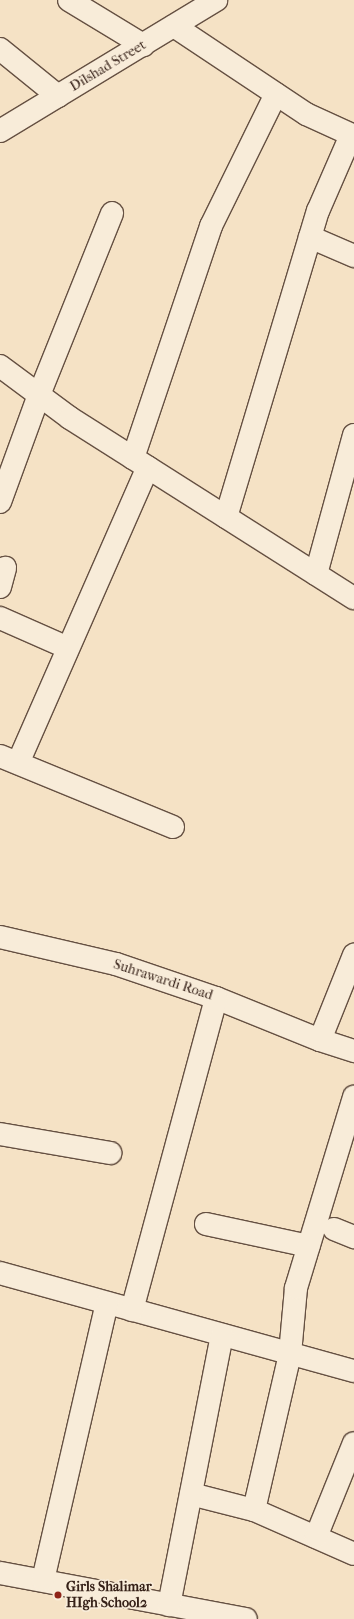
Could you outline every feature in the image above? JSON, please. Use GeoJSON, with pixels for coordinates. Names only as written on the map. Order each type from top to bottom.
{"type":"FeatureCollection","features":[{"type":"Feature","properties":{"kind":"street"},"geometry":{"type":"LineString","coordinates":[[68,0],[143,45]]}},
{"type":"Feature","properties":{"kind":"street","name":"Dilshad Street"},"geometry":{"type":"LineString","coordinates":[[0,131],[216,0]]}},
{"type":"Feature","properties":{"kind":"street"},"geometry":{"type":"LineString","coordinates":[[174,26],[306,114],[353,135],[318,211],[226,517]]}},
{"type":"Feature","properties":{"kind":"street"},"geometry":{"type":"LineString","coordinates":[[0,49],[58,96]]}},
{"type":"Feature","properties":{"kind":"street"},"geometry":{"type":"LineString","coordinates":[[173,827],[9,759],[68,648],[140,462],[211,226],[276,94]]}},
{"type":"Feature","properties":{"kind":"street"},"geometry":{"type":"LineString","coordinates":[[0,502],[39,395],[112,213]]}},
{"type":"Feature","properties":{"kind":"street"},"geometry":{"type":"LineString","coordinates":[[310,236],[354,256]]}},
{"type":"Feature","properties":{"kind":"street"},"geometry":{"type":"LineString","coordinates":[[0,366],[70,418],[354,598]]}},
{"type":"Feature","properties":{"kind":"street"},"geometry":{"type":"LineString","coordinates":[[316,574],[354,435]]}},
{"type":"Feature","properties":{"kind":"street"},"geometry":{"type":"LineString","coordinates":[[0,618],[68,648]]}},
{"type":"Feature","properties":{"kind":"street","name":"Suhrawardi Road"},"geometry":{"type":"LineString","coordinates":[[0,937],[116,964],[216,998],[320,1040],[354,1051]]}},
{"type":"Feature","properties":{"kind":"street"},"geometry":{"type":"LineString","coordinates":[[320,1040],[354,955]]}},
{"type":"Feature","properties":{"kind":"street"},"geometry":{"type":"LineString","coordinates":[[132,1310],[216,998]]}},
{"type":"Feature","properties":{"kind":"street"},"geometry":{"type":"LineString","coordinates":[[254,1510],[290,1354],[296,1288],[354,1097]]}},
{"type":"Feature","properties":{"kind":"street"},"geometry":{"type":"LineString","coordinates":[[0,1134],[110,1153]]}},
{"type":"Feature","properties":{"kind":"street"},"geometry":{"type":"LineString","coordinates":[[206,1224],[309,1246]]}},
{"type":"Feature","properties":{"kind":"street"},"geometry":{"type":"LineString","coordinates":[[0,1275],[107,1303],[354,1372]]}},
{"type":"Feature","properties":{"kind":"street"},"geometry":{"type":"LineString","coordinates":[[43,1580],[107,1303]]}},
{"type":"Feature","properties":{"kind":"street"},"geometry":{"type":"LineString","coordinates":[[169,1605],[222,1335]]}},
{"type":"Feature","properties":{"kind":"street"},"geometry":{"type":"LineString","coordinates":[[316,1537],[354,1442]]}},
{"type":"Feature","properties":{"kind":"street"},"geometry":{"type":"LineString","coordinates":[[191,1494],[254,1510],[354,1554]]}},
{"type":"Feature","properties":{"kind":"street"},"geometry":{"type":"LineString","coordinates":[[0,1573],[246,1619]]}},
{"type":"Feature","properties":{"kind":"place","name":"Girls Shalimar HIgh School2"},"geometry":{"type":"Point","coordinates":[58,1595]}}]}
